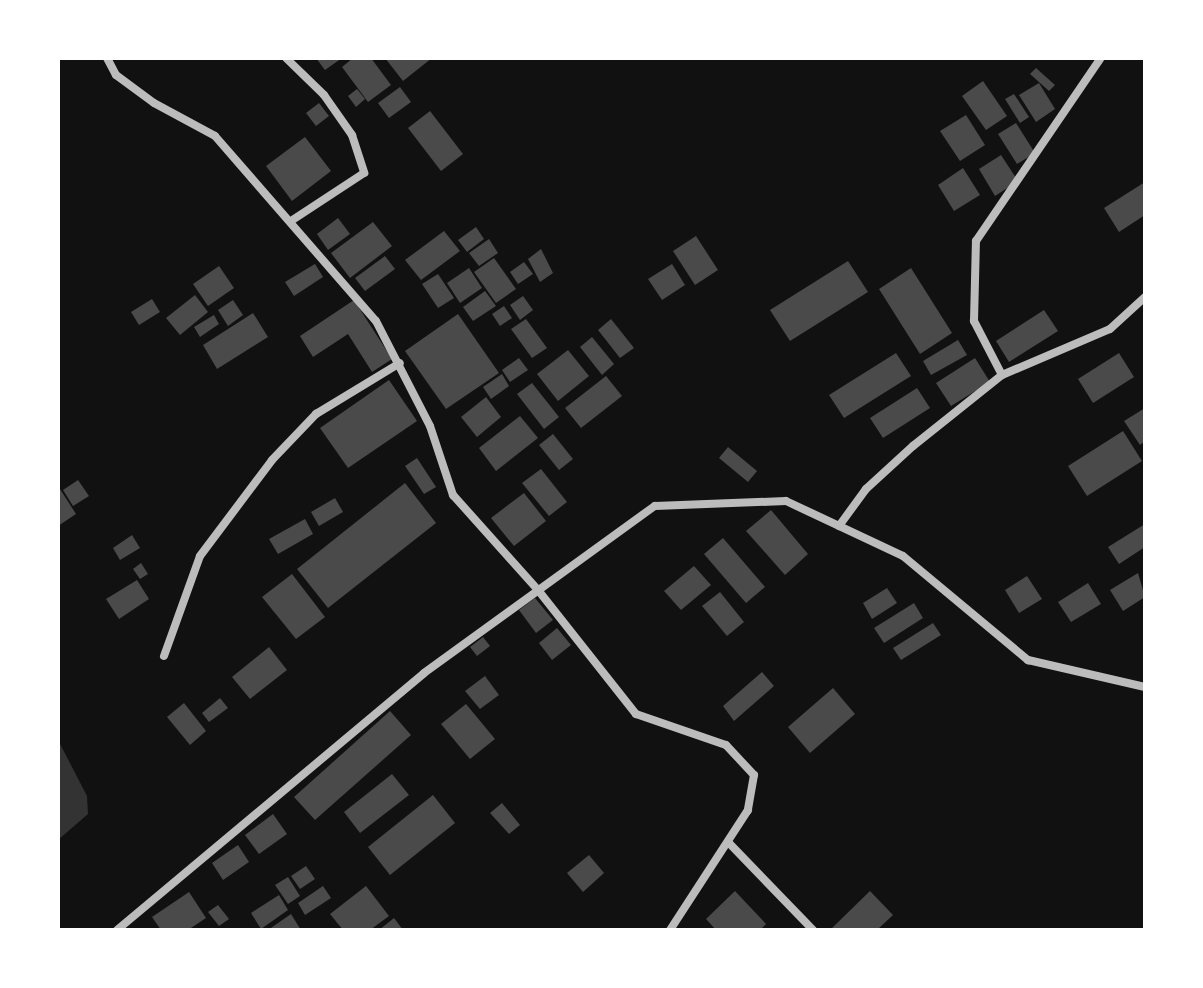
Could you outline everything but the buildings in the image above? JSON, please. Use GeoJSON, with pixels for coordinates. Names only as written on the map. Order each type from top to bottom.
{"type":"FeatureCollection","features":[{"type":"Feature","properties":{"kind":"street"},"geometry":{"type":"LineString","coordinates":[[107,58],[116,75],[154,103],[215,136],[376,321],[430,426],[453,495],[538,590],[636,714],[726,745],[754,775],[748,810],[670,930]]}},
{"type":"Feature","properties":{"kind":"street"},"geometry":{"type":"LineString","coordinates":[[286,58],[324,95],[352,135],[364,173],[291,221]]}},
{"type":"Feature","properties":{"kind":"street"},"geometry":{"type":"LineString","coordinates":[[1002,375],[974,321],[976,241],[1101,58]]}},
{"type":"Feature","properties":{"kind":"street"},"geometry":{"type":"LineString","coordinates":[[839,526],[866,489],[913,446],[1002,375],[1110,329],[1145,297]]}},
{"type":"Feature","properties":{"kind":"street"},"geometry":{"type":"LineString","coordinates":[[164,656],[200,556],[272,460],[316,414],[400,363]]}},
{"type":"Feature","properties":{"kind":"street"},"geometry":{"type":"LineString","coordinates":[[117,930],[424,673],[655,506],[786,501],[903,556],[1028,660],[1145,687]]}},
{"type":"Feature","properties":{"kind":"street"},"geometry":{"type":"LineString","coordinates":[[729,843],[813,930]]}},
{"type":"Feature","properties":{"kind":"shaded area"},"geometry":{"type":"Polygon","coordinates":[[[58,740],[87,796],[88,814],[58,840],[58,740]]]}}]}
